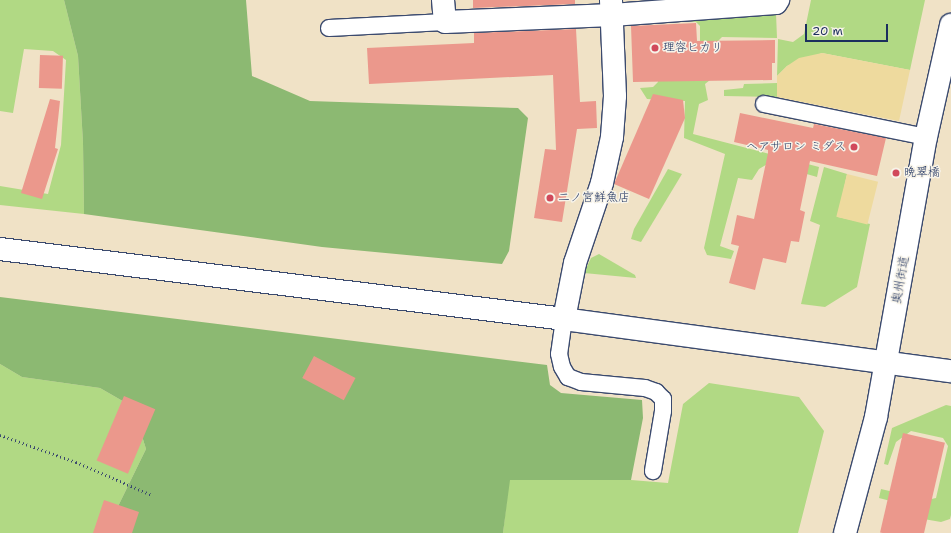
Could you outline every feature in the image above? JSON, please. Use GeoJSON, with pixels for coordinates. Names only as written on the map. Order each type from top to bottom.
{"type":"FeatureCollection","features":[{"type":"Feature","properties":{"kind":"street"},"geometry":{"type":"LineString","coordinates":[[443,0],[445,22],[612,8],[776,3],[778,0]]}},
{"type":"Feature","properties":{"kind":"street"},"geometry":{"type":"LineString","coordinates":[[564,319],[575,263],[602,183],[612,136],[615,96],[612,8]]}},
{"type":"Feature","properties":{"kind":"street","name":"奥州街道"},"geometry":{"type":"LineString","coordinates":[[845,533],[876,417],[926,137],[951,25]]}},
{"type":"Feature","properties":{"kind":"street"},"geometry":{"type":"LineString","coordinates":[[0,249],[564,319],[951,371]]}},
{"type":"Feature","properties":{"kind":"lane"},"geometry":{"type":"LineString","coordinates":[[329,28],[445,22]]}},
{"type":"Feature","properties":{"kind":"lane"},"geometry":{"type":"LineString","coordinates":[[764,104],[926,137]]}},
{"type":"Feature","properties":{"kind":"lane"},"geometry":{"type":"LineString","coordinates":[[564,319],[559,354],[562,367],[568,377],[582,382],[645,388],[656,392],[663,399],[663,411],[653,472]]}},
{"type":"Feature","properties":{"kind":"path"},"geometry":{"type":"LineString","coordinates":[[0,435],[76,462],[152,495]]}},
{"type":"Feature","properties":{"kind":"green space"},"geometry":{"type":"Polygon","coordinates":[[[0,0],[64,0],[78,56],[83,143],[84,214],[0,205],[0,186],[48,194],[61,145],[66,60],[53,51],[24,49],[13,113],[0,111],[0,0]]]}},
{"type":"Feature","properties":{"kind":"green space"},"geometry":{"type":"Polygon","coordinates":[[[64,0],[246,0],[252,76],[310,101],[518,108],[528,118],[509,251],[502,264],[322,247],[84,214],[83,143],[78,56],[64,0]]]}},
{"type":"Feature","properties":{"kind":"green space"},"geometry":{"type":"Polygon","coordinates":[[[811,0],[925,0],[910,70],[822,53],[787,66],[777,76],[778,39],[793,42],[804,34],[811,0]]]}},
{"type":"Feature","properties":{"kind":"green space"},"geometry":{"type":"Polygon","coordinates":[[[776,13],[777,38],[722,37],[714,45],[715,76],[705,84],[708,100],[699,104],[693,134],[819,167],[817,177],[769,163],[759,169],[752,180],[738,178],[720,246],[734,251],[731,259],[707,255],[704,248],[725,154],[684,138],[685,101],[647,99],[640,88],[653,87],[658,82],[658,63],[700,48],[700,26],[696,22],[683,21],[683,15],[776,13]]]}},
{"type":"Feature","properties":{"kind":"green space"},"geometry":{"type":"Polygon","coordinates":[[[777,83],[777,97],[724,96],[724,90],[743,88],[744,84],[777,83]]]}},
{"type":"Feature","properties":{"kind":"green space"},"geometry":{"type":"Polygon","coordinates":[[[824,167],[847,174],[838,217],[870,224],[857,287],[825,307],[801,304],[820,225],[810,221],[824,167]]]}},
{"type":"Feature","properties":{"kind":"green space"},"geometry":{"type":"Polygon","coordinates":[[[668,169],[682,174],[641,242],[631,239],[634,229],[668,169]]]}},
{"type":"Feature","properties":{"kind":"green space"},"geometry":{"type":"Polygon","coordinates":[[[599,254],[635,275],[636,278],[584,273],[591,258],[599,254]]]}},
{"type":"Feature","properties":{"kind":"green space"},"geometry":{"type":"Polygon","coordinates":[[[0,297],[547,365],[550,385],[561,393],[642,400],[643,418],[631,480],[510,480],[503,533],[105,533],[146,449],[133,407],[100,388],[22,377],[0,364],[0,297]]]}},
{"type":"Feature","properties":{"kind":"green space"},"geometry":{"type":"Polygon","coordinates":[[[0,364],[22,377],[100,388],[133,407],[146,449],[105,533],[0,533],[0,364]]]}},
{"type":"Feature","properties":{"kind":"green space"},"geometry":{"type":"Polygon","coordinates":[[[709,383],[799,397],[824,431],[798,533],[503,533],[509,480],[631,480],[668,483],[683,404],[709,383]]]}},
{"type":"Feature","properties":{"kind":"green space"},"geometry":{"type":"Polygon","coordinates":[[[946,405],[951,406],[951,515],[950,519],[941,522],[912,517],[910,506],[879,498],[881,489],[927,500],[936,498],[948,446],[943,438],[911,431],[896,442],[888,465],[884,464],[892,428],[946,405]]]}},
{"type":"Feature","properties":{"kind":"sand"},"geometry":{"type":"Polygon","coordinates":[[[822,53],[910,70],[899,121],[777,97],[777,76],[787,66],[799,58],[822,53]]]}},
{"type":"Feature","properties":{"kind":"sand"},"geometry":{"type":"Polygon","coordinates":[[[847,174],[878,182],[867,224],[836,217],[847,174]]]}},
{"type":"Feature","properties":{"kind":"building"},"geometry":{"type":"Polygon","coordinates":[[[473,0],[575,0],[575,4],[473,8],[473,0]]]}},
{"type":"Feature","properties":{"kind":"building"},"geometry":{"type":"Polygon","coordinates":[[[696,23],[697,41],[775,40],[775,63],[772,63],[772,80],[633,82],[631,26],[696,23]]]}},
{"type":"Feature","properties":{"kind":"building"},"geometry":{"type":"Polygon","coordinates":[[[576,29],[580,102],[596,101],[597,128],[577,129],[562,222],[534,218],[545,149],[556,150],[553,75],[369,84],[367,48],[474,43],[474,33],[576,29]]]}},
{"type":"Feature","properties":{"kind":"building"},"geometry":{"type":"Polygon","coordinates":[[[40,55],[63,56],[62,89],[39,88],[40,55]]]}},
{"type":"Feature","properties":{"kind":"building"},"geometry":{"type":"Polygon","coordinates":[[[653,94],[683,100],[685,118],[649,199],[614,184],[653,94]]]}},
{"type":"Feature","properties":{"kind":"building"},"geometry":{"type":"Polygon","coordinates":[[[50,99],[60,101],[55,148],[58,149],[42,199],[21,193],[50,99]]]}},
{"type":"Feature","properties":{"kind":"building"},"geometry":{"type":"Polygon","coordinates":[[[740,113],[813,128],[814,124],[886,138],[877,176],[810,161],[800,210],[805,212],[799,242],[791,241],[786,263],[763,258],[755,290],[729,283],[739,246],[731,244],[737,215],[754,219],[768,153],[768,150],[734,142],[740,113]]]}},
{"type":"Feature","properties":{"kind":"building"},"geometry":{"type":"Polygon","coordinates":[[[314,356],[355,378],[344,400],[302,378],[314,356]]]}},
{"type":"Feature","properties":{"kind":"building"},"geometry":{"type":"Polygon","coordinates":[[[124,396],[155,409],[128,474],[97,460],[124,396]]]}},
{"type":"Feature","properties":{"kind":"building"},"geometry":{"type":"Polygon","coordinates":[[[903,433],[945,443],[924,533],[880,532],[903,433]]]}},
{"type":"Feature","properties":{"kind":"building"},"geometry":{"type":"Polygon","coordinates":[[[104,500],[139,512],[132,533],[93,533],[104,500]]]}},
{"type":"Feature","properties":{"kind":"place","name":"理容ヒカリ"},"geometry":{"type":"Point","coordinates":[655,48]}},
{"type":"Feature","properties":{"kind":"place","name":"ヘアサロン ミダス"},"geometry":{"type":"Point","coordinates":[854,147]}},
{"type":"Feature","properties":{"kind":"place","name":"晩翠橋"},"geometry":{"type":"Point","coordinates":[896,173]}},
{"type":"Feature","properties":{"kind":"place","name":"二ノ宮鮮魚店"},"geometry":{"type":"Point","coordinates":[550,198]}}]}
